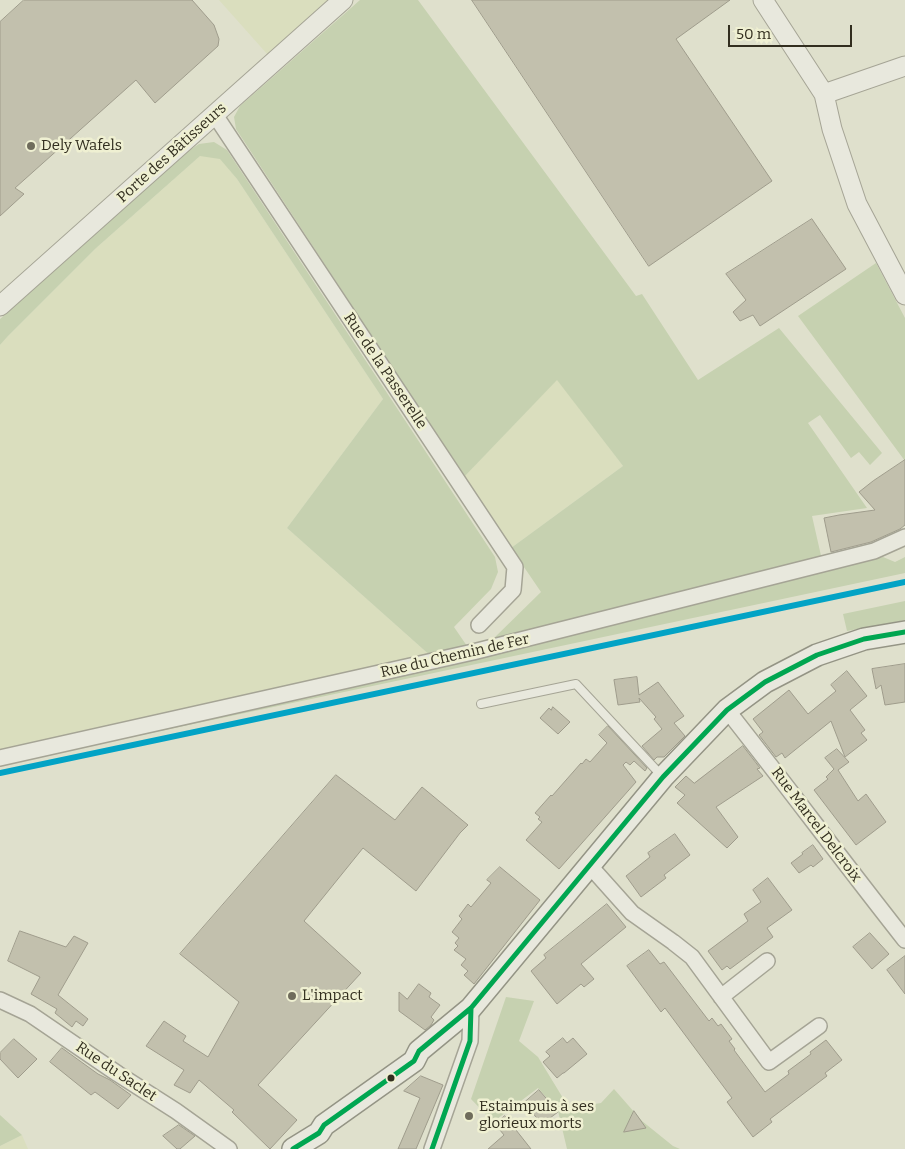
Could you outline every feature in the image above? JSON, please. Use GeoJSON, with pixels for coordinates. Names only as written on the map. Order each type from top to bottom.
{"type":"FeatureCollection","features":[{"type":"Feature","properties":{"kind":"main road"},"geometry":{"type":"LineString","coordinates":[[293,1149],[319,1133],[324,1125],[414,1061],[419,1051],[471,1008],[662,777],[727,710],[765,682],[816,655],[864,639],[905,632]]}},
{"type":"Feature","properties":{"kind":"street","name":"Porte des Bâtisseurs"},"geometry":{"type":"LineString","coordinates":[[0,306],[343,0]]}},
{"type":"Feature","properties":{"kind":"street"},"geometry":{"type":"LineString","coordinates":[[763,0],[824,94],[832,129],[857,204],[905,295]]}},
{"type":"Feature","properties":{"kind":"street"},"geometry":{"type":"LineString","coordinates":[[824,94],[905,66]]}},
{"type":"Feature","properties":{"kind":"street","name":"Rue de la Passerelle"},"geometry":{"type":"LineString","coordinates":[[215,115],[515,567],[513,590],[479,625]]}},
{"type":"Feature","properties":{"kind":"street","name":"Rue du Chemin de Fer"},"geometry":{"type":"LineString","coordinates":[[0,758],[473,652],[874,551],[905,537]]}},
{"type":"Feature","properties":{"kind":"street","name":"Rue Marcel Delcroix"},"geometry":{"type":"LineString","coordinates":[[727,710],[774,769],[852,874],[905,940]]}},
{"type":"Feature","properties":{"kind":"street"},"geometry":{"type":"LineString","coordinates":[[590,866],[632,913],[692,957],[769,1062],[819,1026]]}},
{"type":"Feature","properties":{"kind":"street"},"geometry":{"type":"LineString","coordinates":[[721,997],[767,961]]}},
{"type":"Feature","properties":{"kind":"street","name":"Rue du Saclet"},"geometry":{"type":"LineString","coordinates":[[0,1000],[30,1014],[176,1111],[229,1149]]}},
{"type":"Feature","properties":{"kind":"street"},"geometry":{"type":"LineString","coordinates":[[432,1149],[470,1041],[471,1008]]}},
{"type":"Feature","properties":{"kind":"lane"},"geometry":{"type":"LineString","coordinates":[[482,704],[576,684],[662,777]]}},
{"type":"Feature","properties":{"kind":"green space"},"geometry":{"type":"Polygon","coordinates":[[[219,0],[329,0],[268,55],[219,0]]]}},
{"type":"Feature","properties":{"kind":"green space"},"geometry":{"type":"Polygon","coordinates":[[[360,0],[418,0],[636,296],[642,294],[698,380],[779,328],[882,453],[870,465],[859,452],[851,458],[820,415],[808,423],[867,508],[812,516],[822,560],[433,658],[287,528],[383,399],[237,179],[220,159],[200,156],[95,249],[0,345],[0,319],[182,155],[199,144],[214,142],[227,150],[495,557],[498,572],[491,589],[454,627],[467,646],[492,640],[541,592],[511,548],[623,466],[557,380],[465,476],[236,129],[234,117],[240,106],[360,0]]]}},
{"type":"Feature","properties":{"kind":"green space"},"geometry":{"type":"Polygon","coordinates":[[[201,155],[220,158],[237,179],[383,399],[287,528],[433,658],[0,752],[0,345],[95,249],[201,155]]]}},
{"type":"Feature","properties":{"kind":"green space"},"geometry":{"type":"Polygon","coordinates":[[[876,263],[905,318],[905,461],[798,316],[876,263]]]}},
{"type":"Feature","properties":{"kind":"green space"},"geometry":{"type":"Polygon","coordinates":[[[557,379],[623,466],[511,548],[465,476],[557,379]]]}},
{"type":"Feature","properties":{"kind":"green space"},"geometry":{"type":"Polygon","coordinates":[[[883,557],[895,562],[905,557],[905,573],[0,765],[824,570],[883,557]]]}},
{"type":"Feature","properties":{"kind":"green space"},"geometry":{"type":"Polygon","coordinates":[[[905,601],[905,620],[847,631],[843,614],[905,601]]]}},
{"type":"Feature","properties":{"kind":"green space"},"geometry":{"type":"Polygon","coordinates":[[[506,997],[534,1001],[519,1041],[538,1057],[569,1108],[601,1103],[614,1089],[642,1121],[673,1146],[680,1149],[567,1149],[558,1111],[538,1088],[493,1122],[471,1099],[506,997]]]}},
{"type":"Feature","properties":{"kind":"green space"},"geometry":{"type":"Polygon","coordinates":[[[0,1115],[22,1135],[0,1146],[0,1115]]]}},
{"type":"Feature","properties":{"kind":"green space"},"geometry":{"type":"Polygon","coordinates":[[[22,1135],[28,1149],[0,1149],[0,1146],[22,1135]]]}},
{"type":"Feature","properties":{"kind":"building","name":"Dely Wafels"},"geometry":{"type":"Polygon","coordinates":[[[24,0],[192,0],[214,25],[219,39],[218,46],[155,103],[136,80],[15,188],[24,194],[0,216],[0,22],[24,0]]]}},
{"type":"Feature","properties":{"kind":"building"},"geometry":{"type":"Polygon","coordinates":[[[472,0],[730,0],[676,39],[772,181],[649,266],[472,0]]]}},
{"type":"Feature","properties":{"kind":"building"},"geometry":{"type":"Polygon","coordinates":[[[812,219],[846,269],[760,326],[753,315],[740,321],[733,312],[746,300],[726,274],[812,219]]]}},
{"type":"Feature","properties":{"kind":"building"},"geometry":{"type":"Polygon","coordinates":[[[905,460],[905,525],[871,542],[831,552],[824,518],[875,510],[859,492],[905,460]]]}},
{"type":"Feature","properties":{"kind":"building"},"geometry":{"type":"Polygon","coordinates":[[[905,664],[905,702],[885,705],[881,685],[876,689],[872,669],[905,664]]]}},
{"type":"Feature","properties":{"kind":"building"},"geometry":{"type":"Polygon","coordinates":[[[847,671],[867,696],[850,710],[865,730],[861,733],[867,740],[845,757],[831,721],[785,758],[782,753],[776,757],[759,735],[763,732],[753,719],[789,690],[808,714],[836,691],[831,685],[847,671]]]}},
{"type":"Feature","properties":{"kind":"building"},"geometry":{"type":"Polygon","coordinates":[[[637,677],[639,695],[658,682],[684,716],[674,723],[685,736],[664,757],[657,757],[654,760],[642,746],[662,729],[654,719],[656,717],[639,698],[640,702],[618,705],[614,680],[637,677]]]}},
{"type":"Feature","properties":{"kind":"building"},"geometry":{"type":"Polygon","coordinates":[[[553,707],[570,722],[558,734],[540,718],[549,708],[551,710],[553,707]]]}},
{"type":"Feature","properties":{"kind":"building"},"geometry":{"type":"Polygon","coordinates":[[[608,726],[647,768],[645,771],[634,761],[630,765],[626,762],[623,765],[636,782],[559,869],[526,840],[542,822],[535,813],[581,763],[586,759],[590,762],[607,743],[599,735],[608,726]]]}},
{"type":"Feature","properties":{"kind":"building"},"geometry":{"type":"Polygon","coordinates":[[[743,746],[760,768],[757,769],[763,776],[716,807],[738,837],[727,848],[677,803],[685,795],[675,787],[686,776],[694,783],[743,746]]]}},
{"type":"Feature","properties":{"kind":"building"},"geometry":{"type":"Polygon","coordinates":[[[837,749],[849,762],[838,770],[858,801],[866,794],[886,822],[856,845],[814,790],[828,779],[826,777],[834,769],[825,758],[837,749]]]}},
{"type":"Feature","properties":{"kind":"building"},"geometry":{"type":"Polygon","coordinates":[[[336,775],[395,820],[422,787],[468,825],[416,891],[363,848],[304,921],[361,973],[258,1085],[297,1120],[270,1149],[232,1112],[234,1110],[199,1080],[190,1093],[174,1085],[184,1070],[146,1046],[164,1021],[186,1036],[183,1041],[208,1057],[239,1002],[180,954],[336,775]]]}},
{"type":"Feature","properties":{"kind":"building"},"geometry":{"type":"Polygon","coordinates":[[[675,834],[690,855],[664,875],[666,878],[641,897],[626,876],[650,857],[648,853],[675,834]]]}},
{"type":"Feature","properties":{"kind":"building"},"geometry":{"type":"Polygon","coordinates":[[[813,845],[823,859],[813,867],[811,865],[799,873],[791,863],[813,845]]]}},
{"type":"Feature","properties":{"kind":"building"},"geometry":{"type":"Polygon","coordinates":[[[500,867],[540,900],[474,984],[464,975],[468,971],[461,965],[466,959],[454,950],[458,946],[455,943],[459,938],[452,932],[462,919],[459,916],[468,904],[471,907],[491,883],[487,880],[500,867]]]}},
{"type":"Feature","properties":{"kind":"building"},"geometry":{"type":"Polygon","coordinates":[[[768,878],[792,910],[767,928],[773,937],[730,969],[727,966],[722,970],[708,951],[748,921],[744,914],[761,902],[753,890],[768,878]]]}},
{"type":"Feature","properties":{"kind":"building"},"geometry":{"type":"Polygon","coordinates":[[[607,904],[626,927],[581,964],[594,979],[584,987],[581,984],[557,1004],[531,971],[546,958],[544,955],[607,904]]]}},
{"type":"Feature","properties":{"kind":"building"},"geometry":{"type":"Polygon","coordinates":[[[20,931],[66,947],[74,936],[88,943],[58,995],[88,1019],[83,1026],[76,1021],[72,1027],[55,1013],[57,1009],[31,994],[40,977],[8,961],[20,931]]]}},
{"type":"Feature","properties":{"kind":"building"},"geometry":{"type":"Polygon","coordinates":[[[870,933],[889,954],[872,969],[853,947],[870,933]]]}},
{"type":"Feature","properties":{"kind":"building"},"geometry":{"type":"Polygon","coordinates":[[[649,950],[660,964],[664,962],[709,1021],[712,1018],[718,1026],[721,1024],[732,1039],[729,1041],[734,1050],[765,1092],[789,1074],[788,1071],[826,1040],[842,1060],[825,1073],[827,1076],[770,1119],[772,1122],[753,1137],[727,1102],[732,1098],[665,1008],[661,1012],[627,966],[649,950]]]}},
{"type":"Feature","properties":{"kind":"building"},"geometry":{"type":"Polygon","coordinates":[[[905,956],[905,994],[887,970],[905,956]]]}},
{"type":"Feature","properties":{"kind":"building"},"geometry":{"type":"Polygon","coordinates":[[[419,984],[431,993],[429,997],[440,1005],[431,1017],[434,1020],[431,1025],[425,1030],[399,1011],[399,992],[407,999],[419,984]]]}},
{"type":"Feature","properties":{"kind":"building"},"geometry":{"type":"Polygon","coordinates":[[[563,1038],[567,1043],[573,1038],[587,1054],[557,1078],[543,1062],[550,1056],[546,1052],[563,1038]]]}},
{"type":"Feature","properties":{"kind":"building"},"geometry":{"type":"Polygon","coordinates":[[[14,1039],[37,1059],[18,1078],[0,1059],[0,1053],[14,1039]]]}},
{"type":"Feature","properties":{"kind":"building"},"geometry":{"type":"Polygon","coordinates":[[[62,1048],[131,1095],[118,1109],[95,1092],[91,1095],[50,1062],[62,1048]]]}},
{"type":"Feature","properties":{"kind":"building"},"geometry":{"type":"Polygon","coordinates":[[[421,1076],[443,1085],[416,1149],[398,1149],[420,1098],[404,1091],[421,1076]]]}},
{"type":"Feature","properties":{"kind":"building"},"geometry":{"type":"Polygon","coordinates":[[[539,1090],[558,1112],[542,1124],[524,1103],[539,1090]]]}},
{"type":"Feature","properties":{"kind":"building"},"geometry":{"type":"Polygon","coordinates":[[[634,1111],[646,1128],[624,1132],[634,1111]]]}},
{"type":"Feature","properties":{"kind":"building"},"geometry":{"type":"Polygon","coordinates":[[[505,1116],[531,1149],[488,1149],[504,1135],[495,1124],[505,1116]]]}},
{"type":"Feature","properties":{"kind":"building"},"geometry":{"type":"Polygon","coordinates":[[[179,1125],[195,1136],[180,1149],[177,1149],[163,1136],[179,1125]]]}},
{"type":"Feature","properties":{"kind":"transit line"},"geometry":{"type":"LineString","coordinates":[[0,773],[905,582]]}},
{"type":"Feature","properties":{"kind":"transit line"},"geometry":{"type":"LineString","coordinates":[[293,1149],[319,1133],[324,1125],[414,1061],[419,1051],[471,1008],[663,777],[727,710],[765,682],[817,655],[864,639],[905,632]]}},
{"type":"Feature","properties":{"kind":"transit line"},"geometry":{"type":"LineString","coordinates":[[432,1149],[470,1041],[471,1008]]}},
{"type":"Feature","properties":{"kind":"place","name":"Dely Wafels"},"geometry":{"type":"Point","coordinates":[31,146]}},
{"type":"Feature","properties":{"kind":"place","name":"L'impact"},"geometry":{"type":"Point","coordinates":[292,996]}},
{"type":"Feature","properties":{"kind":"place","name":"Estaimpuis à ses glorieux morts"},"geometry":{"type":"Point","coordinates":[469,1116]}}]}
